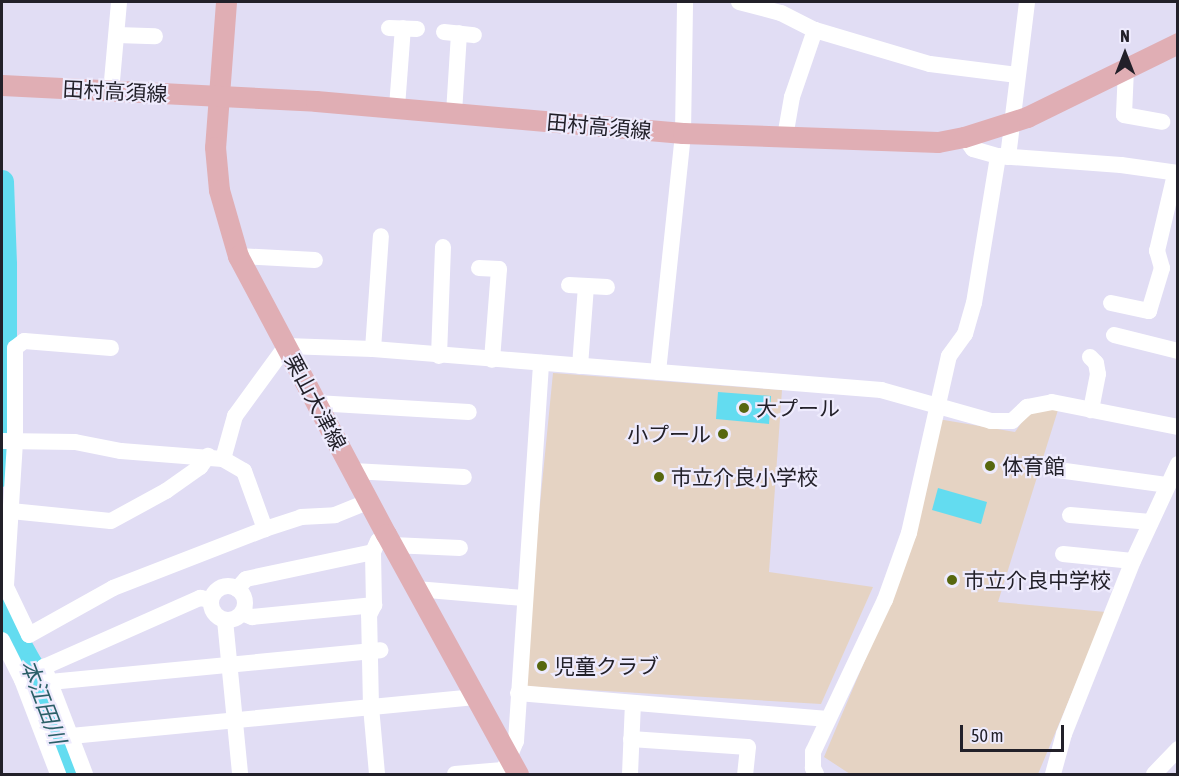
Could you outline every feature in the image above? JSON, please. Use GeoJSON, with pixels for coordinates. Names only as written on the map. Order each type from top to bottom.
{"type":"FeatureCollection","features":[{"type":"Feature","properties":{"kind":"main road","name":"栗山大津線"},"geometry":{"type":"LineString","coordinates":[[226,2],[215,147],[219,190],[238,256],[370,501],[384,544],[416,589],[475,697],[508,769]]}},
{"type":"Feature","properties":{"kind":"main road","name":"田村高須線"},"geometry":{"type":"LineString","coordinates":[[2,85],[397,107],[683,133],[908,143],[964,137],[1012,122],[1178,43]]}},
{"type":"Feature","properties":{"kind":"street"},"geometry":{"type":"LineString","coordinates":[[111,92],[119,2]]}},
{"type":"Feature","properties":{"kind":"street"},"geometry":{"type":"LineString","coordinates":[[658,372],[683,133],[685,2]]}},
{"type":"Feature","properties":{"kind":"street"},"geometry":{"type":"LineString","coordinates":[[739,2],[783,7],[815,30],[930,64],[1017,75]]}},
{"type":"Feature","properties":{"kind":"street"},"geometry":{"type":"LineString","coordinates":[[816,774],[813,768],[813,752],[885,600],[909,533],[936,405],[949,356],[965,334],[974,303],[1012,122],[1027,2]]}},
{"type":"Feature","properties":{"kind":"street"},"geometry":{"type":"LineString","coordinates":[[397,107],[403,28]]}},
{"type":"Feature","properties":{"kind":"street"},"geometry":{"type":"LineString","coordinates":[[785,137],[792,97],[815,30]]}},
{"type":"Feature","properties":{"kind":"street"},"geometry":{"type":"LineString","coordinates":[[117,34],[155,36]]}},
{"type":"Feature","properties":{"kind":"street"},"geometry":{"type":"LineString","coordinates":[[454,113],[459,34]]}},
{"type":"Feature","properties":{"kind":"street"},"geometry":{"type":"LineString","coordinates":[[1126,69],[1124,116],[1162,122]]}},
{"type":"Feature","properties":{"kind":"street"},"geometry":{"type":"LineString","coordinates":[[964,137],[973,149],[1003,157],[1121,165],[1176,173],[1157,251],[1162,268],[1149,310],[1111,303]]}},
{"type":"Feature","properties":{"kind":"street"},"geometry":{"type":"LineString","coordinates":[[373,349],[381,236]]}},
{"type":"Feature","properties":{"kind":"street"},"geometry":{"type":"LineString","coordinates":[[438,356],[443,247]]}},
{"type":"Feature","properties":{"kind":"street"},"geometry":{"type":"LineString","coordinates":[[238,256],[315,261]]}},
{"type":"Feature","properties":{"kind":"street"},"geometry":{"type":"LineString","coordinates":[[480,268],[499,269],[492,360]]}},
{"type":"Feature","properties":{"kind":"street"},"geometry":{"type":"LineString","coordinates":[[569,285],[607,287]]}},
{"type":"Feature","properties":{"kind":"street"},"geometry":{"type":"LineString","coordinates":[[580,366],[586,286]]}},
{"type":"Feature","properties":{"kind":"street"},"geometry":{"type":"LineString","coordinates":[[1114,336],[1178,351]]}},
{"type":"Feature","properties":{"kind":"street"},"geometry":{"type":"LineString","coordinates":[[111,348],[24,340],[15,348],[8,442],[11,511],[6,587],[29,635],[113,588],[265,529],[301,517],[335,516],[370,501]]}},
{"type":"Feature","properties":{"kind":"street"},"geometry":{"type":"LineString","coordinates":[[11,511],[111,521],[166,491],[215,458],[235,416],[286,346],[373,349],[881,390],[991,422],[1012,422],[1027,407],[1052,402],[1178,426]]}},
{"type":"Feature","properties":{"kind":"street"},"geometry":{"type":"LineString","coordinates":[[1090,357],[1096,363],[1098,374],[1091,410]]}},
{"type":"Feature","properties":{"kind":"street"},"geometry":{"type":"LineString","coordinates":[[455,774],[508,769],[516,741],[541,363]]}},
{"type":"Feature","properties":{"kind":"street"},"geometry":{"type":"LineString","coordinates":[[316,403],[469,412]]}},
{"type":"Feature","properties":{"kind":"street"},"geometry":{"type":"LineString","coordinates":[[8,442],[75,442],[121,451],[215,458],[244,471],[265,529]]}},
{"type":"Feature","properties":{"kind":"street"},"geometry":{"type":"LineString","coordinates":[[1053,774],[1064,734],[1133,561],[1177,465]]}},
{"type":"Feature","properties":{"kind":"street"},"geometry":{"type":"LineString","coordinates":[[1058,470],[1168,485]]}},
{"type":"Feature","properties":{"kind":"street"},"geometry":{"type":"LineString","coordinates":[[353,471],[464,477]]}},
{"type":"Feature","properties":{"kind":"street"},"geometry":{"type":"LineString","coordinates":[[1070,514],[1151,522]]}},
{"type":"Feature","properties":{"kind":"street"},"geometry":{"type":"LineString","coordinates":[[377,774],[375,651],[369,615],[374,605],[384,544]]}},
{"type":"Feature","properties":{"kind":"street"},"geometry":{"type":"LineString","coordinates":[[237,589],[246,579],[384,544],[460,548]]}},
{"type":"Feature","properties":{"kind":"street"},"geometry":{"type":"LineString","coordinates":[[1063,554],[1133,561]]}},
{"type":"Feature","properties":{"kind":"street"},"geometry":{"type":"LineString","coordinates":[[225,620],[236,618],[242,613],[244,598],[237,589],[221,588],[212,600],[213,610],[225,620],[240,774]]}},
{"type":"Feature","properties":{"kind":"street"},"geometry":{"type":"LineString","coordinates":[[416,589],[525,598]]}},
{"type":"Feature","properties":{"kind":"street"},"geometry":{"type":"LineString","coordinates":[[85,774],[44,667],[200,598],[212,600]]}},
{"type":"Feature","properties":{"kind":"street"},"geometry":{"type":"LineString","coordinates":[[242,613],[252,617],[374,605]]}},
{"type":"Feature","properties":{"kind":"street"},"geometry":{"type":"LineString","coordinates":[[2,640],[22,680],[58,774]]}},
{"type":"Feature","properties":{"kind":"street"},"geometry":{"type":"LineString","coordinates":[[50,682],[375,651]]}},
{"type":"Feature","properties":{"kind":"street"},"geometry":{"type":"LineString","coordinates":[[518,693],[828,719]]}},
{"type":"Feature","properties":{"kind":"street"},"geometry":{"type":"LineString","coordinates":[[70,736],[475,697]]}},
{"type":"Feature","properties":{"kind":"street"},"geometry":{"type":"LineString","coordinates":[[630,774],[633,704]]}},
{"type":"Feature","properties":{"kind":"street"},"geometry":{"type":"LineString","coordinates":[[376,706],[388,774]]}},
{"type":"Feature","properties":{"kind":"street"},"geometry":{"type":"LineString","coordinates":[[631,739],[748,747],[745,774]]}},
{"type":"Feature","properties":{"kind":"street"},"geometry":{"type":"LineString","coordinates":[[1154,774],[1178,749]]}},
{"type":"Feature","properties":{"kind":"shaded area","name":"市立介良小学校"},"geometry":{"type":"Polygon","coordinates":[[[553,373],[782,390],[769,572],[873,587],[821,704],[522,686],[553,373]]]}},
{"type":"Feature","properties":{"kind":"shaded area","name":"市立介良中学校"},"geometry":{"type":"Polygon","coordinates":[[[1032,408],[1058,410],[998,602],[1106,612],[1038,774],[850,774],[824,757],[908,558],[938,419],[1015,432],[1032,408]]]}},
{"type":"Feature","properties":{"kind":"water","name":"大プール"},"geometry":{"type":"Polygon","coordinates":[[[718,392],[771,396],[769,424],[716,419],[718,392]]]}},
{"type":"Feature","properties":{"kind":"water"},"geometry":{"type":"Polygon","coordinates":[[[938,488],[987,502],[981,524],[932,510],[938,488]]]}},
{"type":"Feature","properties":{"kind":"waterway","name":"本江田川"},"geometry":{"type":"LineString","coordinates":[[2,182],[5,265],[5,419],[2,475]]}},
{"type":"Feature","properties":{"kind":"waterway","name":"本江田川"},"geometry":{"type":"LineString","coordinates":[[2,598],[7,622],[31,665],[70,774]]}},
{"type":"Feature","properties":{"kind":"place","name":"大プール"},"geometry":{"type":"Point","coordinates":[744,408]}},
{"type":"Feature","properties":{"kind":"place","name":"小プール"},"geometry":{"type":"Point","coordinates":[723,434]}},
{"type":"Feature","properties":{"kind":"place","name":"体育館"},"geometry":{"type":"Point","coordinates":[990,466]}},
{"type":"Feature","properties":{"kind":"place","name":"市立介良小学校"},"geometry":{"type":"Point","coordinates":[659,477]}},
{"type":"Feature","properties":{"kind":"place","name":"市立介良中学校"},"geometry":{"type":"Point","coordinates":[952,580]}},
{"type":"Feature","properties":{"kind":"place","name":"児童クラブ"},"geometry":{"type":"Point","coordinates":[542,666]}}]}
